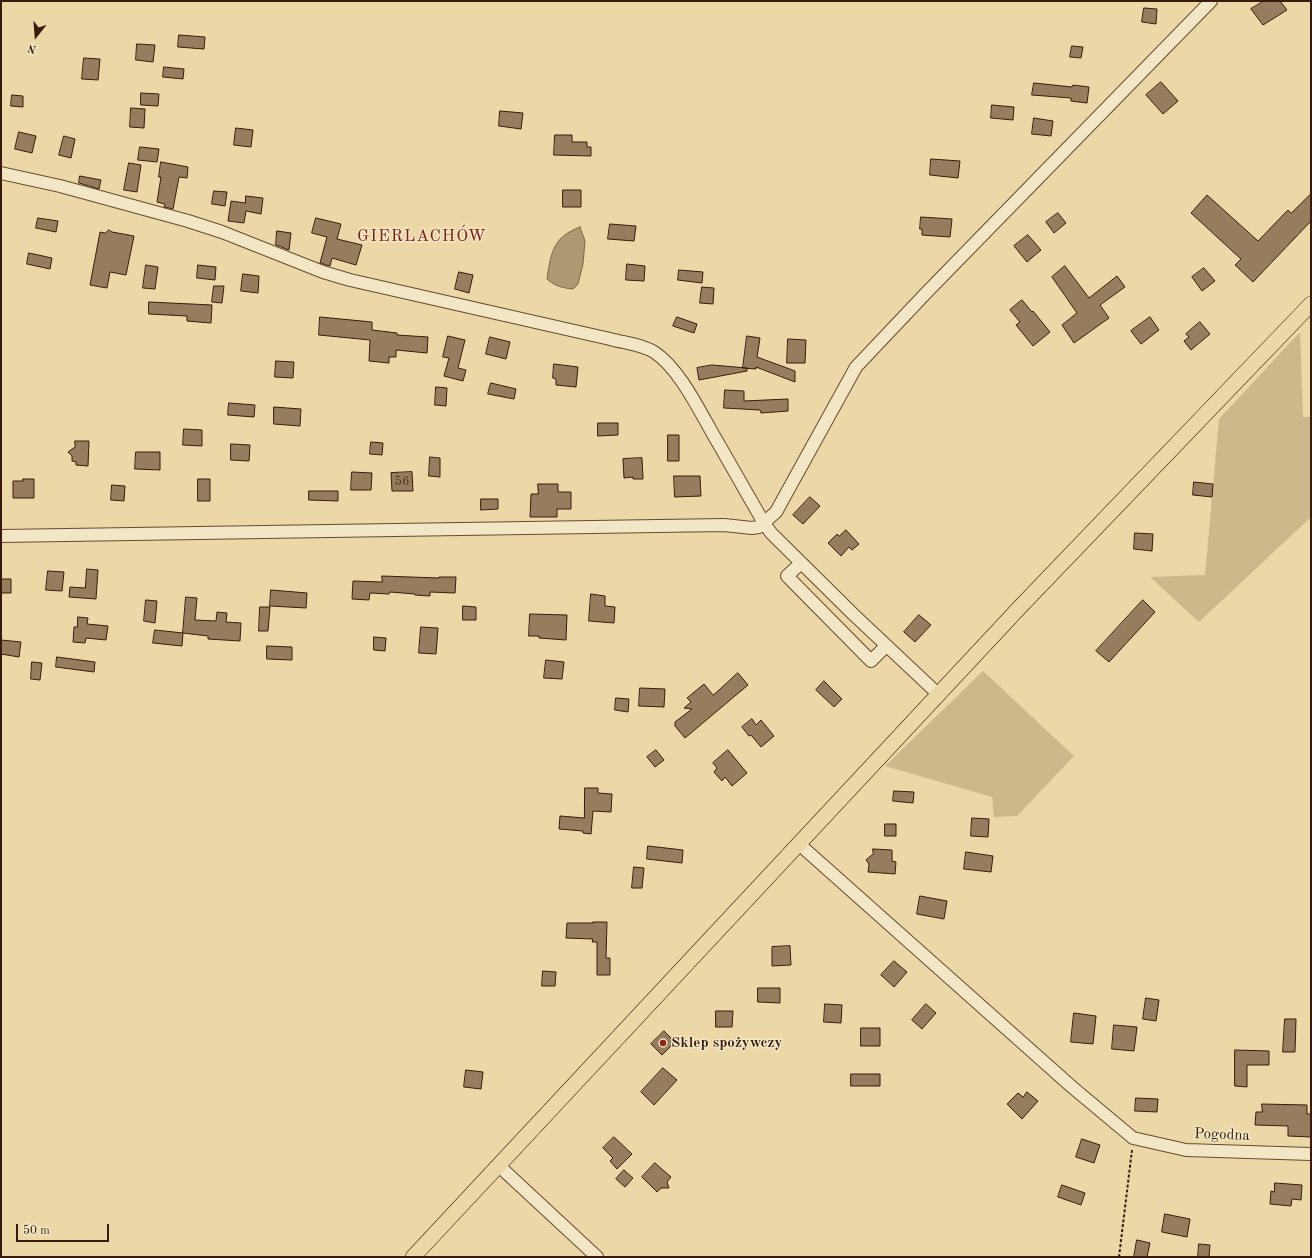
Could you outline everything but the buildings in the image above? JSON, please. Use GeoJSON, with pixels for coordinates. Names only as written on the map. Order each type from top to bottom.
{"type":"FeatureCollection","features":[{"type":"Feature","properties":{"kind":"main road"},"geometry":{"type":"LineString","coordinates":[[413,1257],[938,694],[1311,304]]}},
{"type":"Feature","properties":{"kind":"street"},"geometry":{"type":"LineString","coordinates":[[1,536],[724,525],[752,528],[759,527],[776,512],[856,367],[927,292],[1211,1]]}},
{"type":"Feature","properties":{"kind":"street"},"geometry":{"type":"LineString","coordinates":[[1,173],[60,186],[188,221],[222,232],[323,272],[350,280],[644,347],[653,352],[664,359],[673,369],[691,395],[771,533],[886,646],[938,694]]}},
{"type":"Feature","properties":{"kind":"street"},"geometry":{"type":"LineString","coordinates":[[801,563],[787,576],[871,661],[886,646]]}},
{"type":"Feature","properties":{"kind":"street"},"geometry":{"type":"LineString","coordinates":[[799,844],[1072,1087],[1133,1138]]}},
{"type":"Feature","properties":{"kind":"street","name":"Pogodna"},"geometry":{"type":"LineString","coordinates":[[1133,1138],[1186,1150],[1311,1154]]}},
{"type":"Feature","properties":{"kind":"street"},"geometry":{"type":"LineString","coordinates":[[498,1165],[596,1257]]}},
{"type":"Feature","properties":{"kind":"path"},"geometry":{"type":"LineString","coordinates":[[1119,1257],[1133,1138]]}},
{"type":"Feature","properties":{"kind":"shaded area"},"geometry":{"type":"Polygon","coordinates":[[[580,227],[585,241],[583,264],[578,284],[573,289],[565,288],[547,279],[550,261],[552,253],[559,241],[571,231],[580,227]]]}},
{"type":"Feature","properties":{"kind":"shaded area"},"geometry":{"type":"Polygon","coordinates":[[[1300,332],[1303,417],[1311,417],[1311,517],[1199,622],[1150,577],[1205,575],[1219,419],[1300,332]]]}},
{"type":"Feature","properties":{"kind":"shaded area"},"geometry":{"type":"Polygon","coordinates":[[[983,671],[1074,756],[1017,816],[994,817],[992,797],[885,766],[983,671]]]}},
{"type":"Feature","properties":{"kind":"place","name":"Sklep spożywczy"},"geometry":{"type":"Point","coordinates":[663,1043]}},
{"type":"Feature","properties":{"kind":"district","name":"GIERLACHÓW"},"geometry":{"type":"Point","coordinates":[422,237]}}]}
